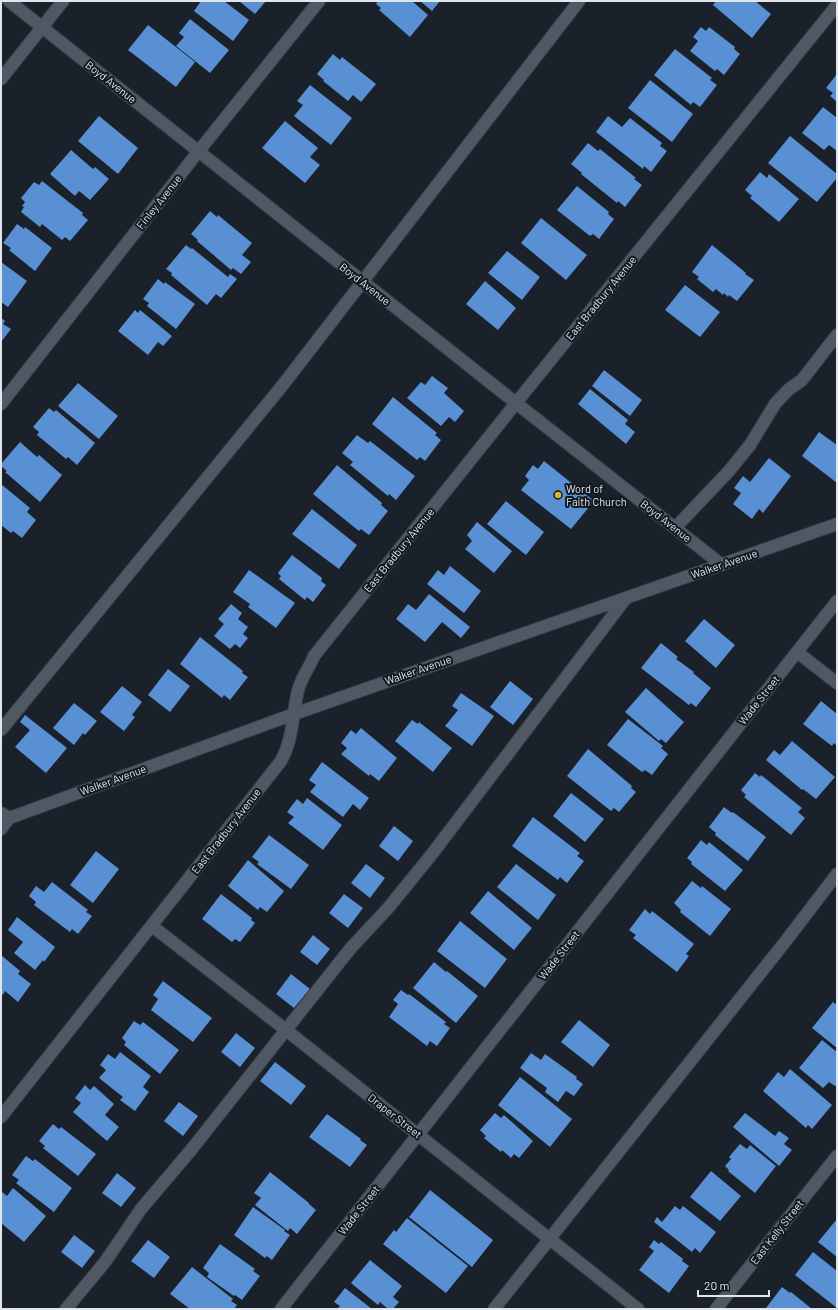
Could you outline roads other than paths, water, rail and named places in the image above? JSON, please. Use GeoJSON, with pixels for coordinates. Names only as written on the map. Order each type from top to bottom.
{"type":"FeatureCollection","features":[{"type":"Feature","properties":{"kind":"street","name":"Boyd Avenue"},"geometry":{"type":"LineString","coordinates":[[9,1],[722,565]]}},
{"type":"Feature","properties":{"kind":"street"},"geometry":{"type":"LineString","coordinates":[[1,79],[63,1]]}},
{"type":"Feature","properties":{"kind":"street","name":"Finley Avenue"},"geometry":{"type":"LineString","coordinates":[[1,404],[198,152],[319,1]]}},
{"type":"Feature","properties":{"kind":"street"},"geometry":{"type":"LineString","coordinates":[[1,730],[282,386],[580,1]]}},
{"type":"Feature","properties":{"kind":"street","name":"East Bradbury Avenue"},"geometry":{"type":"LineString","coordinates":[[1,1117],[281,761],[286,752],[292,734],[300,682],[314,656],[837,5]]}},
{"type":"Feature","properties":{"kind":"street"},"geometry":{"type":"LineString","coordinates":[[675,528],[750,445],[775,404],[788,390],[802,380],[837,335]]}},
{"type":"Feature","properties":{"kind":"street","name":"Walker Avenue"},"geometry":{"type":"LineString","coordinates":[[4,817],[837,524]]}},
{"type":"Feature","properties":{"kind":"street"},"geometry":{"type":"LineString","coordinates":[[66,1309],[105,1262],[141,1209],[191,1150],[350,949],[389,907],[432,854],[626,598]]}},
{"type":"Feature","properties":{"kind":"street","name":"Wade Street"},"geometry":{"type":"LineString","coordinates":[[281,1309],[837,601]]}},
{"type":"Feature","properties":{"kind":"street"},"geometry":{"type":"LineString","coordinates":[[797,652],[837,683]]}},
{"type":"Feature","properties":{"kind":"street"},"geometry":{"type":"LineString","coordinates":[[1,829],[4,817]]}},
{"type":"Feature","properties":{"kind":"street"},"geometry":{"type":"LineString","coordinates":[[494,1309],[785,942],[837,874]]}},
{"type":"Feature","properties":{"kind":"street","name":"Draper Street"},"geometry":{"type":"LineString","coordinates":[[152,926],[550,1238],[638,1309]]}},
{"type":"Feature","properties":{"kind":"street","name":"East Kelly Street"},"geometry":{"type":"LineString","coordinates":[[716,1309],[837,1156]]}},
{"type":"Feature","properties":{"kind":"place","name":"Word of Faith Church"},"geometry":{"type":"Point","coordinates":[558,495]}}]}
